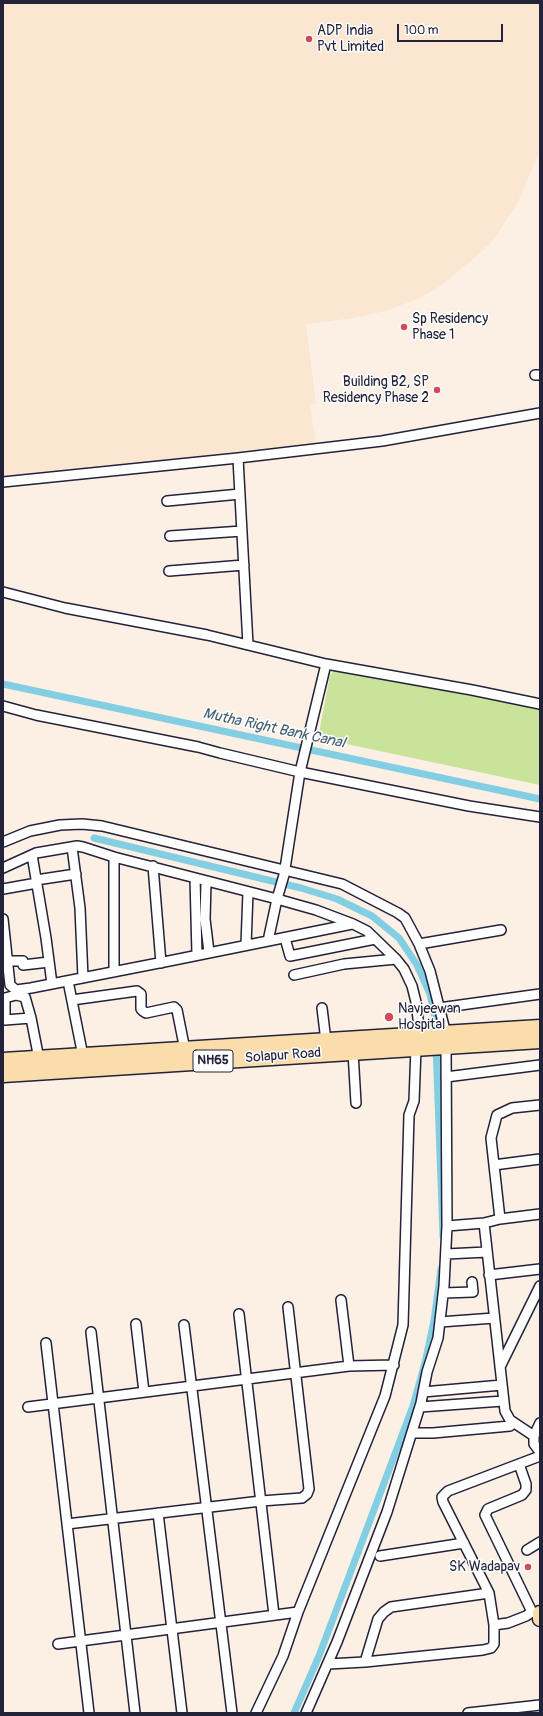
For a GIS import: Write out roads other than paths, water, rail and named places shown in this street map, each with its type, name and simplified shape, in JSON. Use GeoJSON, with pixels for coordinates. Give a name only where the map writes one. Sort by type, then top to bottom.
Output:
{"type":"FeatureCollection","features":[{"type":"Feature","properties":{"kind":"highway","name":"Solapur Road"},"geometry":{"type":"LineString","coordinates":[[3,1074],[353,1052],[420,1042],[540,1028]]}},
{"type":"Feature","properties":{"kind":"highway","name":"Solapur Road"},"geometry":{"type":"LineString","coordinates":[[445,1040],[540,1040]]}},
{"type":"Feature","properties":{"kind":"highway","name":"Solapur Road"},"geometry":{"type":"LineString","coordinates":[[3,1061],[326,1041],[420,1042]]}},
{"type":"Feature","properties":{"kind":"street"},"geometry":{"type":"LineString","coordinates":[[3,482],[382,442],[540,413]]}},
{"type":"Feature","properties":{"kind":"street"},"geometry":{"type":"LineString","coordinates":[[238,458],[248,645]]}},
{"type":"Feature","properties":{"kind":"street"},"geometry":{"type":"LineString","coordinates":[[166,501],[240,494]]}},
{"type":"Feature","properties":{"kind":"street"},"geometry":{"type":"LineString","coordinates":[[170,536],[242,531]]}},
{"type":"Feature","properties":{"kind":"street"},"geometry":{"type":"LineString","coordinates":[[169,571],[244,565]]}},
{"type":"Feature","properties":{"kind":"street"},"geometry":{"type":"LineString","coordinates":[[3,592],[65,608],[207,635],[326,664],[472,690],[540,704]]}},
{"type":"Feature","properties":{"kind":"street"},"geometry":{"type":"LineString","coordinates":[[268,941],[278,896],[285,873],[301,769],[326,664]]}},
{"type":"Feature","properties":{"kind":"street"},"geometry":{"type":"LineString","coordinates":[[3,706],[468,806],[540,817]]}},
{"type":"Feature","properties":{"kind":"street"},"geometry":{"type":"LineString","coordinates":[[3,842],[30,831],[60,825],[82,824],[102,826],[285,873],[342,884],[405,918],[420,944],[430,971],[445,1040],[446,1077],[447,1226],[443,1293],[438,1338],[427,1372],[420,1407],[387,1512],[328,1664],[306,1713]]}},
{"type":"Feature","properties":{"kind":"street"},"geometry":{"type":"LineString","coordinates":[[72,847],[80,908],[83,978]]}},
{"type":"Feature","properties":{"kind":"street"},"geometry":{"type":"LineString","coordinates":[[3,868],[32,855],[72,847],[83,847],[206,882],[248,892],[278,896],[353,924],[367,931],[396,959],[404,969],[412,986],[416,1002],[420,1042],[414,1101],[409,1115],[403,1325],[385,1396],[298,1612],[283,1656],[256,1713]]}},
{"type":"Feature","properties":{"kind":"street"},"geometry":{"type":"LineString","coordinates":[[32,855],[52,984]]}},
{"type":"Feature","properties":{"kind":"street"},"geometry":{"type":"LineString","coordinates":[[114,857],[114,972]]}},
{"type":"Feature","properties":{"kind":"street"},"geometry":{"type":"LineString","coordinates":[[153,866],[161,963]]}},
{"type":"Feature","properties":{"kind":"street"},"geometry":{"type":"LineString","coordinates":[[3,889],[76,874]]}},
{"type":"Feature","properties":{"kind":"street"},"geometry":{"type":"LineString","coordinates":[[195,878],[197,955]]}},
{"type":"Feature","properties":{"kind":"street"},"geometry":{"type":"LineString","coordinates":[[206,882],[205,919],[209,952]]}},
{"type":"Feature","properties":{"kind":"street"},"geometry":{"type":"LineString","coordinates":[[246,945],[248,892]]}},
{"type":"Feature","properties":{"kind":"street"},"geometry":{"type":"LineString","coordinates":[[3,919],[10,985],[12,988],[22,989],[161,963],[209,952],[353,924]]}},
{"type":"Feature","properties":{"kind":"street"},"geometry":{"type":"LineString","coordinates":[[420,944],[501,930]]}},
{"type":"Feature","properties":{"kind":"street"},"geometry":{"type":"LineString","coordinates":[[285,938],[290,956],[375,939]]}},
{"type":"Feature","properties":{"kind":"street"},"geometry":{"type":"LineString","coordinates":[[294,975],[344,964],[396,959]]}},
{"type":"Feature","properties":{"kind":"street"},"geometry":{"type":"LineString","coordinates":[[7,961],[23,960],[23,965],[49,962]]}},
{"type":"Feature","properties":{"kind":"street"},"geometry":{"type":"LineString","coordinates":[[68,981],[82,1056]]}},
{"type":"Feature","properties":{"kind":"street"},"geometry":{"type":"LineString","coordinates":[[72,1000],[136,991],[141,994],[141,1008],[146,1013],[174,1007],[177,1010],[185,1050]]}},
{"type":"Feature","properties":{"kind":"street"},"geometry":{"type":"LineString","coordinates":[[439,1008],[540,994]]}},
{"type":"Feature","properties":{"kind":"street"},"geometry":{"type":"LineString","coordinates":[[322,1008],[326,1041]]}},
{"type":"Feature","properties":{"kind":"street"},"geometry":{"type":"LineString","coordinates":[[31,1018],[38,1059]]}},
{"type":"Feature","properties":{"kind":"street"},"geometry":{"type":"LineString","coordinates":[[353,1052],[356,1103]]}},
{"type":"Feature","properties":{"kind":"street"},"geometry":{"type":"LineString","coordinates":[[446,1077],[540,1065]]}},
{"type":"Feature","properties":{"kind":"street"},"geometry":{"type":"LineString","coordinates":[[500,1219],[491,1138],[497,1115],[512,1108],[540,1105]]}},
{"type":"Feature","properties":{"kind":"street"},"geometry":{"type":"LineString","coordinates":[[494,1165],[540,1159]]}},
{"type":"Feature","properties":{"kind":"street"},"geometry":{"type":"LineString","coordinates":[[447,1226],[484,1223],[500,1219],[540,1214]]}},
{"type":"Feature","properties":{"kind":"street"},"geometry":{"type":"LineString","coordinates":[[484,1223],[503,1401],[507,1417],[534,1436]]}},
{"type":"Feature","properties":{"kind":"street"},"geometry":{"type":"LineString","coordinates":[[446,1254],[487,1252]]}},
{"type":"Feature","properties":{"kind":"street"},"geometry":{"type":"LineString","coordinates":[[489,1275],[540,1269]]}},
{"type":"Feature","properties":{"kind":"street"},"geometry":{"type":"LineString","coordinates":[[443,1293],[473,1292],[472,1282]]}},
{"type":"Feature","properties":{"kind":"street"},"geometry":{"type":"LineString","coordinates":[[500,1368],[540,1286]]}},
{"type":"Feature","properties":{"kind":"street"},"geometry":{"type":"LineString","coordinates":[[341,1300],[349,1366]]}},
{"type":"Feature","properties":{"kind":"street"},"geometry":{"type":"LineString","coordinates":[[67,1524],[261,1501],[302,1498],[308,1494],[309,1489],[288,1307]]}},
{"type":"Feature","properties":{"kind":"street"},"geometry":{"type":"LineString","coordinates":[[239,1314],[274,1615]]}},
{"type":"Feature","properties":{"kind":"street"},"geometry":{"type":"LineString","coordinates":[[440,1322],[494,1318]]}},
{"type":"Feature","properties":{"kind":"street"},"geometry":{"type":"LineString","coordinates":[[136,1324],[144,1392]]}},
{"type":"Feature","properties":{"kind":"street"},"geometry":{"type":"LineString","coordinates":[[184,1325],[232,1713]]}},
{"type":"Feature","properties":{"kind":"street"},"geometry":{"type":"LineString","coordinates":[[91,1332],[136,1713]]}},
{"type":"Feature","properties":{"kind":"street"},"geometry":{"type":"LineString","coordinates":[[46,1342],[89,1713]]}},
{"type":"Feature","properties":{"kind":"street"},"geometry":{"type":"LineString","coordinates":[[28,1407],[349,1366],[394,1365]]}},
{"type":"Feature","properties":{"kind":"street"},"geometry":{"type":"LineString","coordinates":[[423,1392],[502,1385]]}},
{"type":"Feature","properties":{"kind":"street"},"geometry":{"type":"LineString","coordinates":[[420,1407],[503,1401]]}},
{"type":"Feature","properties":{"kind":"street"},"geometry":{"type":"LineString","coordinates":[[540,1423],[534,1436],[534,1444],[540,1452]]}},
{"type":"Feature","properties":{"kind":"street"},"geometry":{"type":"LineString","coordinates":[[412,1434],[510,1426]]}},
{"type":"Feature","properties":{"kind":"street"},"geometry":{"type":"LineString","coordinates":[[328,1664],[365,1662],[491,1648],[494,1644],[494,1625],[489,1593],[443,1502],[444,1494],[448,1491],[540,1456]]}},
{"type":"Feature","properties":{"kind":"street"},"geometry":{"type":"LineString","coordinates":[[494,1625],[508,1623],[526,1616],[538,1614],[485,1515],[488,1509],[522,1495],[526,1490],[526,1484],[519,1464]]}},
{"type":"Feature","properties":{"kind":"street"},"geometry":{"type":"LineString","coordinates":[[158,1513],[182,1713]]}},
{"type":"Feature","properties":{"kind":"street"},"geometry":{"type":"LineString","coordinates":[[527,1550],[540,1542]]}},
{"type":"Feature","properties":{"kind":"street"},"geometry":{"type":"LineString","coordinates":[[380,1556],[464,1543]]}},
{"type":"Feature","properties":{"kind":"street"},"geometry":{"type":"LineString","coordinates":[[365,1662],[378,1619],[391,1607],[489,1593]]}},
{"type":"Feature","properties":{"kind":"street"},"geometry":{"type":"LineString","coordinates":[[58,1644],[298,1612]]}},
{"type":"Feature","properties":{"kind":"street"},"geometry":{"type":"LineString","coordinates":[[468,1713],[540,1705]]}},
{"type":"Feature","properties":{"kind":"waterway","name":"Mutha Right Bank Canal"},"geometry":{"type":"LineString","coordinates":[[3,684],[540,799]]}},
{"type":"Feature","properties":{"kind":"waterway"},"geometry":{"type":"LineString","coordinates":[[94,838],[301,888],[337,899],[372,916],[399,938],[417,965],[430,994],[435,1017],[435,1035]]}},
{"type":"Feature","properties":{"kind":"waterway"},"geometry":{"type":"LineString","coordinates":[[436,1045],[443,1236]]}},
{"type":"Feature","properties":{"kind":"waterway"},"geometry":{"type":"LineString","coordinates":[[294,1713],[319,1656],[413,1406],[425,1363],[434,1321],[441,1269]]}},
{"type":"Feature","properties":{"kind":"place","name":"ADP India Pvt Limited"},"geometry":{"type":"Point","coordinates":[309,39]}},
{"type":"Feature","properties":{"kind":"place","name":"Sp Residency Phase 1"},"geometry":{"type":"Point","coordinates":[404,327]}},
{"type":"Feature","properties":{"kind":"place","name":"Building B2, SP Residency Phase 2"},"geometry":{"type":"Point","coordinates":[437,390]}},
{"type":"Feature","properties":{"kind":"place","name":"Navjeewan Hospital"},"geometry":{"type":"Point","coordinates":[389,1017]}},
{"type":"Feature","properties":{"kind":"place","name":"SK Wadapav"},"geometry":{"type":"Point","coordinates":[528,1567]}}]}
